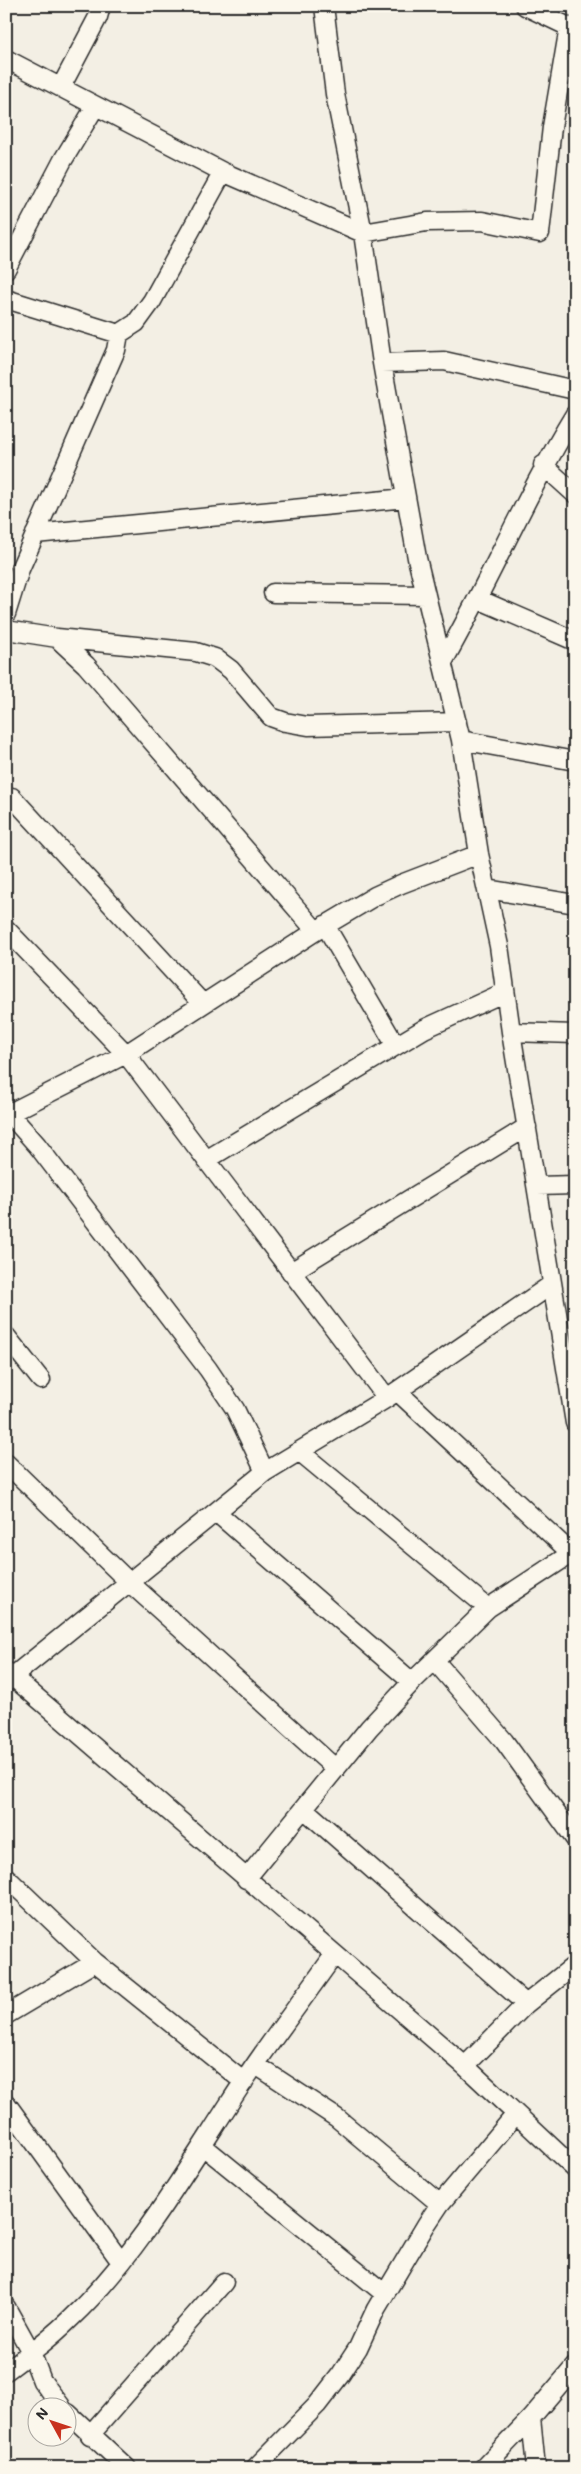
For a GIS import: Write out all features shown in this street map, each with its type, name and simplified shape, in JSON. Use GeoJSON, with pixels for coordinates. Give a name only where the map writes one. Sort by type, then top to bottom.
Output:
{"type":"FeatureCollection","features":[{"type":"Feature","properties":{"kind":"street"},"geometry":{"type":"LineString","coordinates":[[61,87],[98,18],[101,6]]}},
{"type":"Feature","properties":{"kind":"street"},"geometry":{"type":"LineString","coordinates":[[324,6],[335,94],[363,233],[382,363],[406,498],[426,595],[461,740],[479,854],[499,946],[551,1285],[567,1333],[575,1423]]}},
{"type":"Feature","properties":{"kind":"street"},"geometry":{"type":"LineString","coordinates":[[6,59],[223,172],[363,233],[427,222],[482,221],[540,233],[552,127],[572,28],[525,6]]}},
{"type":"Feature","properties":{"kind":"street"},"geometry":{"type":"LineString","coordinates":[[6,269],[63,160],[95,107]]}},
{"type":"Feature","properties":{"kind":"street"},"geometry":{"type":"LineString","coordinates":[[6,614],[20,569],[116,350],[119,334],[136,323],[152,301],[223,172]]}},
{"type":"Feature","properties":{"kind":"street"},"geometry":{"type":"LineString","coordinates":[[6,299],[119,334]]}},
{"type":"Feature","properties":{"kind":"street"},"geometry":{"type":"LineString","coordinates":[[382,363],[444,361],[575,390]]}},
{"type":"Feature","properties":{"kind":"street"},"geometry":{"type":"LineString","coordinates":[[443,662],[478,599],[544,464],[575,414]]}},
{"type":"Feature","properties":{"kind":"street"},"geometry":{"type":"LineString","coordinates":[[544,464],[575,494]]}},
{"type":"Feature","properties":{"kind":"street"},"geometry":{"type":"LineString","coordinates":[[35,534],[406,498]]}},
{"type":"Feature","properties":{"kind":"street"},"geometry":{"type":"LineString","coordinates":[[273,593],[426,595]]}},
{"type":"Feature","properties":{"kind":"street"},"geometry":{"type":"LineString","coordinates":[[478,599],[575,641]]}},
{"type":"Feature","properties":{"kind":"street"},"geometry":{"type":"LineString","coordinates":[[6,630],[56,638],[196,652],[215,658],[231,670],[266,712],[285,722],[308,726],[457,722]]}},
{"type":"Feature","properties":{"kind":"street"},"geometry":{"type":"LineString","coordinates":[[56,638],[86,665],[321,928],[396,1046]]}},
{"type":"Feature","properties":{"kind":"street"},"geometry":{"type":"LineString","coordinates":[[461,740],[575,761]]}},
{"type":"Feature","properties":{"kind":"street"},"geometry":{"type":"LineString","coordinates":[[12,797],[204,1004]]}},
{"type":"Feature","properties":{"kind":"street"},"geometry":{"type":"LineString","coordinates":[[265,1472],[235,1409],[208,1369],[37,1146],[7,1113],[126,1054],[321,928],[401,884],[479,854]]}},
{"type":"Feature","properties":{"kind":"street"},"geometry":{"type":"LineString","coordinates":[[487,889],[575,904]]}},
{"type":"Feature","properties":{"kind":"street"},"geometry":{"type":"LineString","coordinates":[[6,929],[126,1054],[291,1272],[392,1394],[573,1552],[488,1608],[412,1682],[336,1769],[246,1879]]}},
{"type":"Feature","properties":{"kind":"street"},"geometry":{"type":"LineString","coordinates":[[206,1160],[396,1046],[469,1007],[505,992]]}},
{"type":"Feature","properties":{"kind":"street"},"geometry":{"type":"LineString","coordinates":[[511,1032],[575,1034]]}},
{"type":"Feature","properties":{"kind":"street"},"geometry":{"type":"LineString","coordinates":[[291,1272],[527,1127]]}},
{"type":"Feature","properties":{"kind":"street"},"geometry":{"type":"LineString","coordinates":[[537,1186],[575,1185]]}},
{"type":"Feature","properties":{"kind":"street"},"geometry":{"type":"LineString","coordinates":[[551,1285],[392,1394],[265,1472],[129,1582],[8,1676],[464,2066],[575,2169]]}},
{"type":"Feature","properties":{"kind":"street"},"geometry":{"type":"LineString","coordinates":[[6,1336],[41,1380]]}},
{"type":"Feature","properties":{"kind":"street"},"geometry":{"type":"LineString","coordinates":[[299,1451],[488,1608]]}},
{"type":"Feature","properties":{"kind":"street"},"geometry":{"type":"LineString","coordinates":[[10,1473],[336,1769]]}},
{"type":"Feature","properties":{"kind":"street"},"geometry":{"type":"LineString","coordinates":[[216,1512],[412,1682]]}},
{"type":"Feature","properties":{"kind":"street"},"geometry":{"type":"LineString","coordinates":[[435,1660],[504,1741],[575,1839]]}},
{"type":"Feature","properties":{"kind":"street"},"geometry":{"type":"LineString","coordinates":[[304,1808],[526,2004]]}},
{"type":"Feature","properties":{"kind":"street"},"geometry":{"type":"LineString","coordinates":[[6,1877],[95,1962],[244,2082]]}},
{"type":"Feature","properties":{"kind":"street"},"geometry":{"type":"LineString","coordinates":[[6,2370],[73,2317],[121,2262],[203,2146],[244,2082],[334,1955]]}},
{"type":"Feature","properties":{"kind":"street"},"geometry":{"type":"LineString","coordinates":[[6,2015],[95,1962]]}},
{"type":"Feature","properties":{"kind":"street"},"geometry":{"type":"LineString","coordinates":[[464,2066],[526,2004],[575,1965]]}},
{"type":"Feature","properties":{"kind":"street"},"geometry":{"type":"LineString","coordinates":[[256,2065],[348,2126],[440,2204]]}},
{"type":"Feature","properties":{"kind":"street"},"geometry":{"type":"LineString","coordinates":[[6,2103],[121,2262]]}},
{"type":"Feature","properties":{"kind":"street"},"geometry":{"type":"LineString","coordinates":[[255,2468],[317,2405],[341,2374],[385,2294],[440,2204],[516,2114]]}},
{"type":"Feature","properties":{"kind":"street"},"geometry":{"type":"LineString","coordinates":[[203,2146],[385,2294]]}},
{"type":"Feature","properties":{"kind":"street"},"geometry":{"type":"LineString","coordinates":[[90,2435],[224,2282]]}},
{"type":"Feature","properties":{"kind":"street"},"geometry":{"type":"LineString","coordinates":[[6,2307],[31,2352],[42,2381],[53,2396]]}},
{"type":"Feature","properties":{"kind":"street"},"geometry":{"type":"LineString","coordinates":[[483,2468],[532,2418],[575,2366]]}},
{"type":"Feature","properties":{"kind":"street"},"geometry":{"type":"LineString","coordinates":[[532,2418],[536,2468]]}},
{"type":"Feature","properties":{"kind":"street"},"geometry":{"type":"LineString","coordinates":[[78,2423],[127,2468]]}}]}
